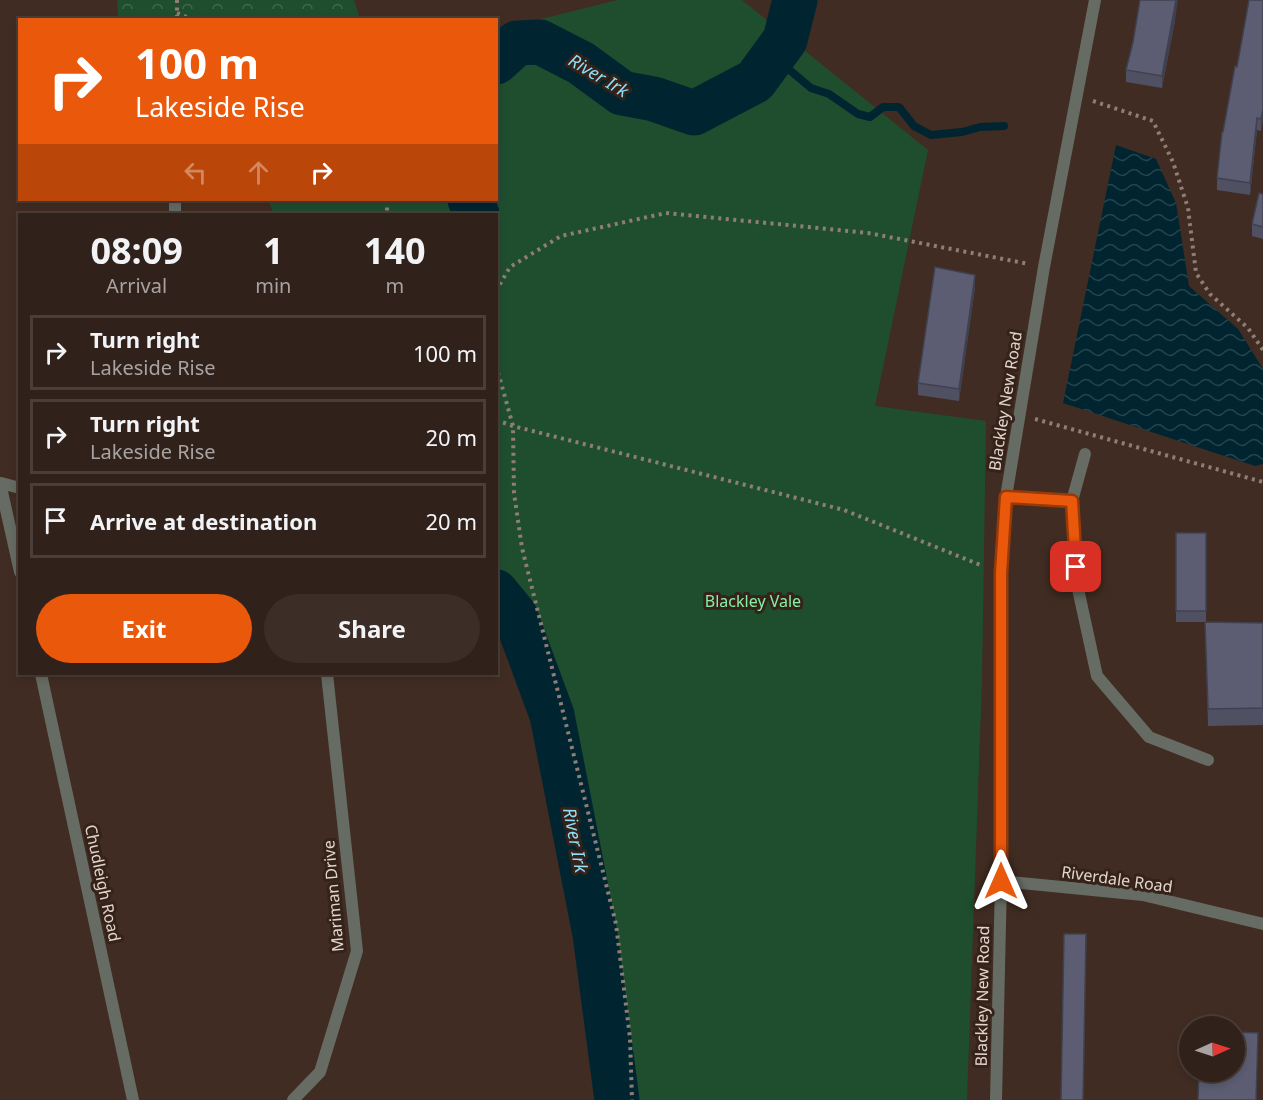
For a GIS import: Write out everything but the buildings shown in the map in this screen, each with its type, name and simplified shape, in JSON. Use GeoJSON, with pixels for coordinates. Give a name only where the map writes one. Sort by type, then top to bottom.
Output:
{"type":"FeatureCollection","features":[{"type":"Feature","properties":{"kind":"street","name":"Blackley New Road"},"geometry":{"type":"LineString","coordinates":[[996,1100],[1001,881],[1001,573],[1006,497],[1044,267],[1095,0]]}},
{"type":"Feature","properties":{"kind":"street"},"geometry":{"type":"LineString","coordinates":[[1085,454],[1072,501],[1078,589],[1097,676],[1149,737],[1208,760]]}},
{"type":"Feature","properties":{"kind":"street"},"geometry":{"type":"LineString","coordinates":[[18,488],[0,483],[18,563]]}},
{"type":"Feature","properties":{"kind":"street"},"geometry":{"type":"LineString","coordinates":[[1006,497],[1072,501]]}},
{"type":"Feature","properties":{"kind":"street","name":"Chudleigh Road"},"geometry":{"type":"LineString","coordinates":[[41,675],[133,1100]]}},
{"type":"Feature","properties":{"kind":"street","name":"Mariman Drive"},"geometry":{"type":"LineString","coordinates":[[293,1100],[320,1072],[357,951],[327,675]]}},
{"type":"Feature","properties":{"kind":"street","name":"Riverdale Road"},"geometry":{"type":"LineString","coordinates":[[1001,881],[1143,896],[1263,924]]}},
{"type":"Feature","properties":{"kind":"path"},"geometry":{"type":"LineString","coordinates":[[177,0],[177,18]]}},
{"type":"Feature","properties":{"kind":"path"},"geometry":{"type":"LineString","coordinates":[[177,13],[189,18]]}},
{"type":"Feature","properties":{"kind":"path"},"geometry":{"type":"LineString","coordinates":[[1077,96],[1153,121],[1173,162],[1188,208],[1196,273],[1210,294],[1248,328],[1263,350]]}},
{"type":"Feature","properties":{"kind":"path"},"geometry":{"type":"LineString","coordinates":[[498,288],[510,267],[561,236],[666,213],[868,233],[1044,267]]}},
{"type":"Feature","properties":{"kind":"path"},"geometry":{"type":"LineString","coordinates":[[498,372],[513,426],[514,493],[522,548],[616,924],[630,1038],[632,1100]]}},
{"type":"Feature","properties":{"kind":"path"},"geometry":{"type":"LineString","coordinates":[[1019,414],[1263,482]]}},
{"type":"Feature","properties":{"kind":"path"},"geometry":{"type":"LineString","coordinates":[[498,421],[844,510],[1001,573]]}},
{"type":"Feature","properties":{"kind":"green space"},"geometry":{"type":"Polygon","coordinates":[[[117,0],[354,0],[360,18],[118,18],[117,0]]]}},
{"type":"Feature","properties":{"kind":"green space","name":"Blackley Vale"},"geometry":{"type":"Polygon","coordinates":[[[618,0],[742,0],[928,150],[875,406],[986,421],[982,681],[967,1100],[623,1100],[590,893],[517,606],[498,589],[498,213],[274,213],[268,201],[498,201],[498,30],[618,0]]]}},
{"type":"Feature","properties":{"kind":"water"},"geometry":{"type":"Polygon","coordinates":[[[1116,145],[1156,159],[1176,203],[1189,286],[1238,329],[1263,369],[1263,464],[1255,466],[1063,403],[1116,145]]]}},
{"type":"Feature","properties":{"kind":"waterway","name":"River Irk"},"geometry":{"type":"LineString","coordinates":[[498,60],[517,43],[540,42],[581,63],[622,93],[654,99],[694,113],[755,81],[785,40],[795,0]]}},
{"type":"Feature","properties":{"kind":"waterway"},"geometry":{"type":"LineString","coordinates":[[773,56],[811,88],[829,94],[858,114],[870,117],[883,107],[899,107],[914,126],[931,135],[962,132],[980,127],[1004,126]]}},
{"type":"Feature","properties":{"kind":"waterway","name":"River Irk"},"geometry":{"type":"LineString","coordinates":[[470,201],[476,213]]}},
{"type":"Feature","properties":{"kind":"waterway","name":"River Irk"},"geometry":{"type":"LineString","coordinates":[[498,594],[515,615],[552,715],[595,934],[617,1100]]}},
{"type":"Feature","properties":{"kind":"route"},"geometry":{"type":"LineString","coordinates":[[1001,881],[1001,573],[1006,497],[1072,501],[1076,567]]}}]}
